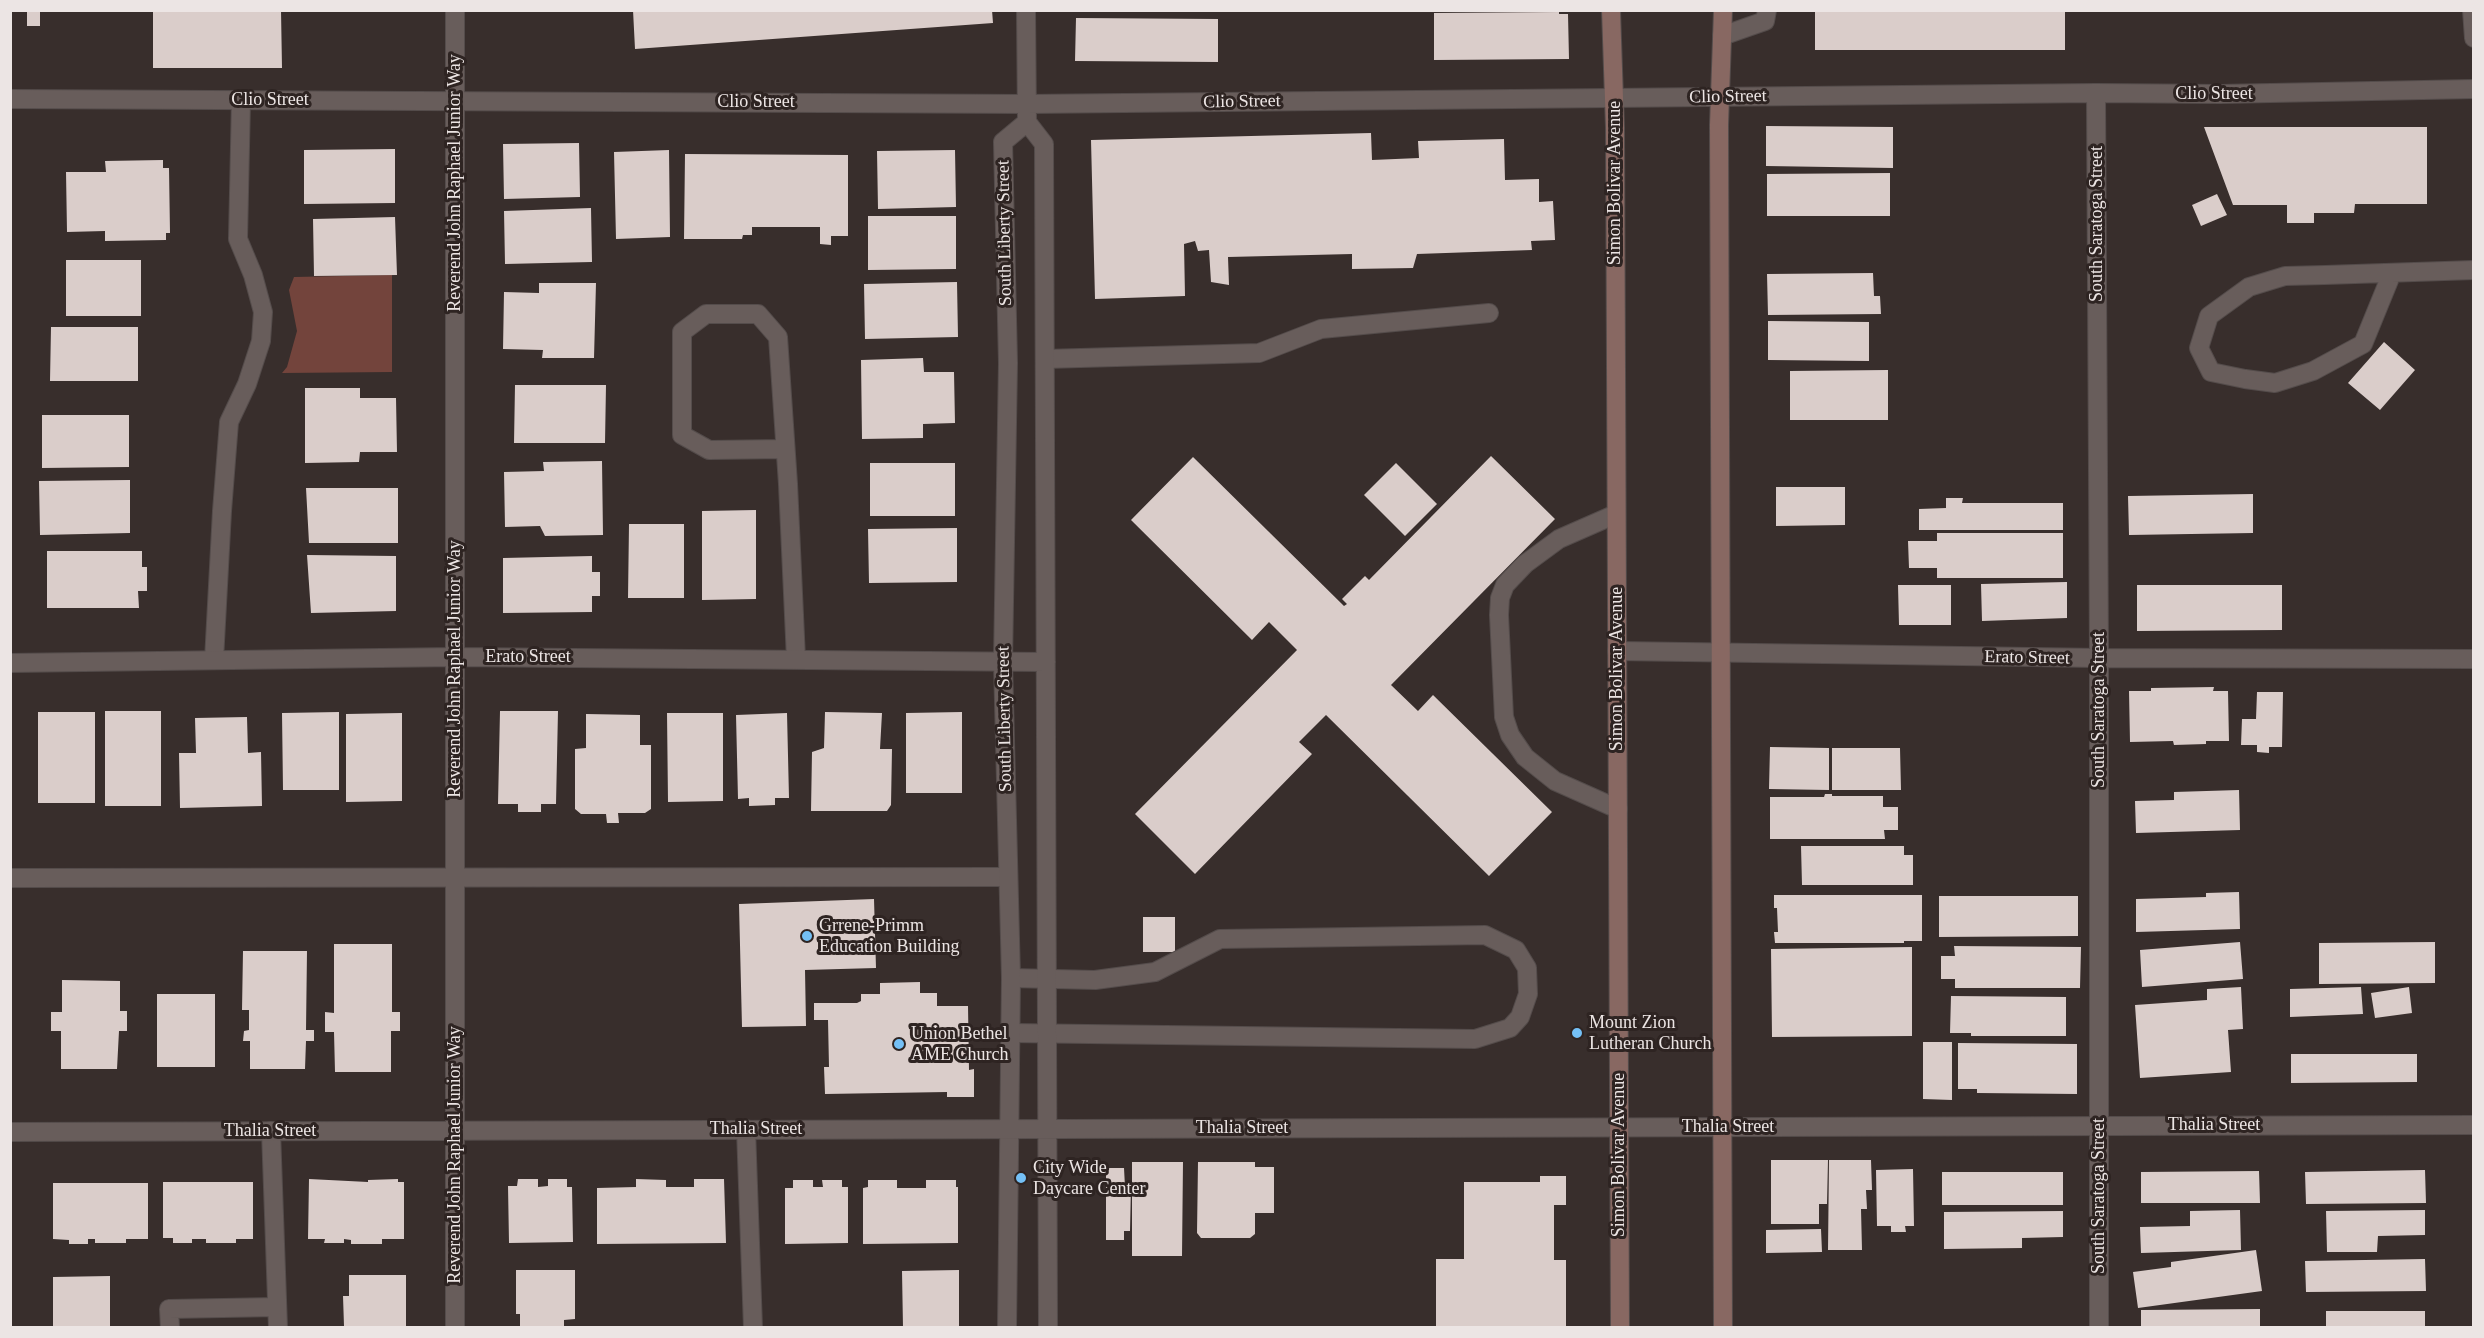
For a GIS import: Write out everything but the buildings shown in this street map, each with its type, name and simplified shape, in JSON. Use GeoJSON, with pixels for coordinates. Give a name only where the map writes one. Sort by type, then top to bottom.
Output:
{"type":"FeatureCollection","features":[{"type":"Feature","properties":{"kind":"street","name":"Reverend John Raphael Junior Way"},"geometry":{"type":"LineString","coordinates":[[454,10],[455,1328]]}},
{"type":"Feature","properties":{"kind":"street"},"geometry":{"type":"LineString","coordinates":[[1026,10],[1027,113],[1044,144],[1048,1328]]}},
{"type":"Feature","properties":{"kind":"street","name":"Simon Bolivar Avenue"},"geometry":{"type":"LineString","coordinates":[[1611,10],[1615,98],[1620,1328]]}},
{"type":"Feature","properties":{"kind":"street"},"geometry":{"type":"LineString","coordinates":[[1723,10],[1719,97],[1723,1328]]}},
{"type":"Feature","properties":{"kind":"street"},"geometry":{"type":"LineString","coordinates":[[1722,36],[1765,21],[1767,10]]}},
{"type":"Feature","properties":{"kind":"street"},"geometry":{"type":"LineString","coordinates":[[2472,10],[2474,38]]}},
{"type":"Feature","properties":{"kind":"street","name":"Clio Street"},"geometry":{"type":"LineString","coordinates":[[10,99],[455,100],[1027,113],[1615,98],[2096,93],[2220,94],[2474,89]]}},
{"type":"Feature","properties":{"kind":"street","name":"South Saratoga Street"},"geometry":{"type":"LineString","coordinates":[[2096,93],[2099,1328]]}},
{"type":"Feature","properties":{"kind":"street"},"geometry":{"type":"LineString","coordinates":[[214,660],[229,422],[247,384],[261,341],[263,312],[253,275],[238,239],[241,100]]}},
{"type":"Feature","properties":{"kind":"street","name":"South Liberty Street"},"geometry":{"type":"LineString","coordinates":[[1007,1328],[1011,978],[1003,662],[1008,363],[1003,142],[1027,113]]}},
{"type":"Feature","properties":{"kind":"street"},"geometry":{"type":"LineString","coordinates":[[2392,273],[2363,345],[2313,371],[2275,383],[2245,379],[2211,372],[2199,348],[2209,316],[2250,287],[2285,276],[2474,270]]}},
{"type":"Feature","properties":{"kind":"street"},"geometry":{"type":"LineString","coordinates":[[1045,359],[1259,352],[1321,329],[1489,313]]}},
{"type":"Feature","properties":{"kind":"street"},"geometry":{"type":"LineString","coordinates":[[785,449],[709,450],[682,435],[682,332],[706,315],[758,314],[778,337],[785,449],[796,659]]}},
{"type":"Feature","properties":{"kind":"street"},"geometry":{"type":"LineString","coordinates":[[1616,514],[1559,539],[1525,564],[1505,585],[1500,598],[1499,615],[1504,717],[1510,735],[1525,757],[1555,781],[1618,809]]}},
{"type":"Feature","properties":{"kind":"street","name":"Erato Street"},"geometry":{"type":"LineString","coordinates":[[1617,651],[2099,658],[2474,659]]}},
{"type":"Feature","properties":{"kind":"street","name":"Erato Street"},"geometry":{"type":"LineString","coordinates":[[10,663],[455,657],[1046,662]]}},
{"type":"Feature","properties":{"kind":"street"},"geometry":{"type":"LineString","coordinates":[[10,878],[1007,877]]}},
{"type":"Feature","properties":{"kind":"street"},"geometry":{"type":"LineString","coordinates":[[1011,978],[1095,981],[1155,972],[1220,939],[1485,934],[1516,950],[1527,968],[1528,994],[1520,1017],[1510,1028],[1475,1039],[1011,1034]]}},
{"type":"Feature","properties":{"kind":"street","name":"Thalia Street"},"geometry":{"type":"LineString","coordinates":[[10,1132],[2474,1125]]}},
{"type":"Feature","properties":{"kind":"street"},"geometry":{"type":"LineString","coordinates":[[746,1129],[753,1328]]}},
{"type":"Feature","properties":{"kind":"street"},"geometry":{"type":"LineString","coordinates":[[271,1131],[278,1328]]}},
{"type":"Feature","properties":{"kind":"street"},"geometry":{"type":"LineString","coordinates":[[170,1328],[169,1309],[277,1307]]}},
{"type":"Feature","properties":{"kind":"shaded area"},"geometry":{"type":"Polygon","coordinates":[[[392,275],[392,372],[282,373],[287,367],[297,331],[289,290],[294,277],[392,275]]]}},
{"type":"Feature","properties":{"kind":"place","name":"Grrene-Primm Education Building"},"geometry":{"type":"Point","coordinates":[807,936]}},
{"type":"Feature","properties":{"kind":"place","name":"Mount Zion Lutheran Church"},"geometry":{"type":"Point","coordinates":[1577,1033]}},
{"type":"Feature","properties":{"kind":"place","name":"Union Bethel AME Church"},"geometry":{"type":"Point","coordinates":[899,1044]}},
{"type":"Feature","properties":{"kind":"place","name":"City Wide Daycare Center"},"geometry":{"type":"Point","coordinates":[1021,1178]}}]}
